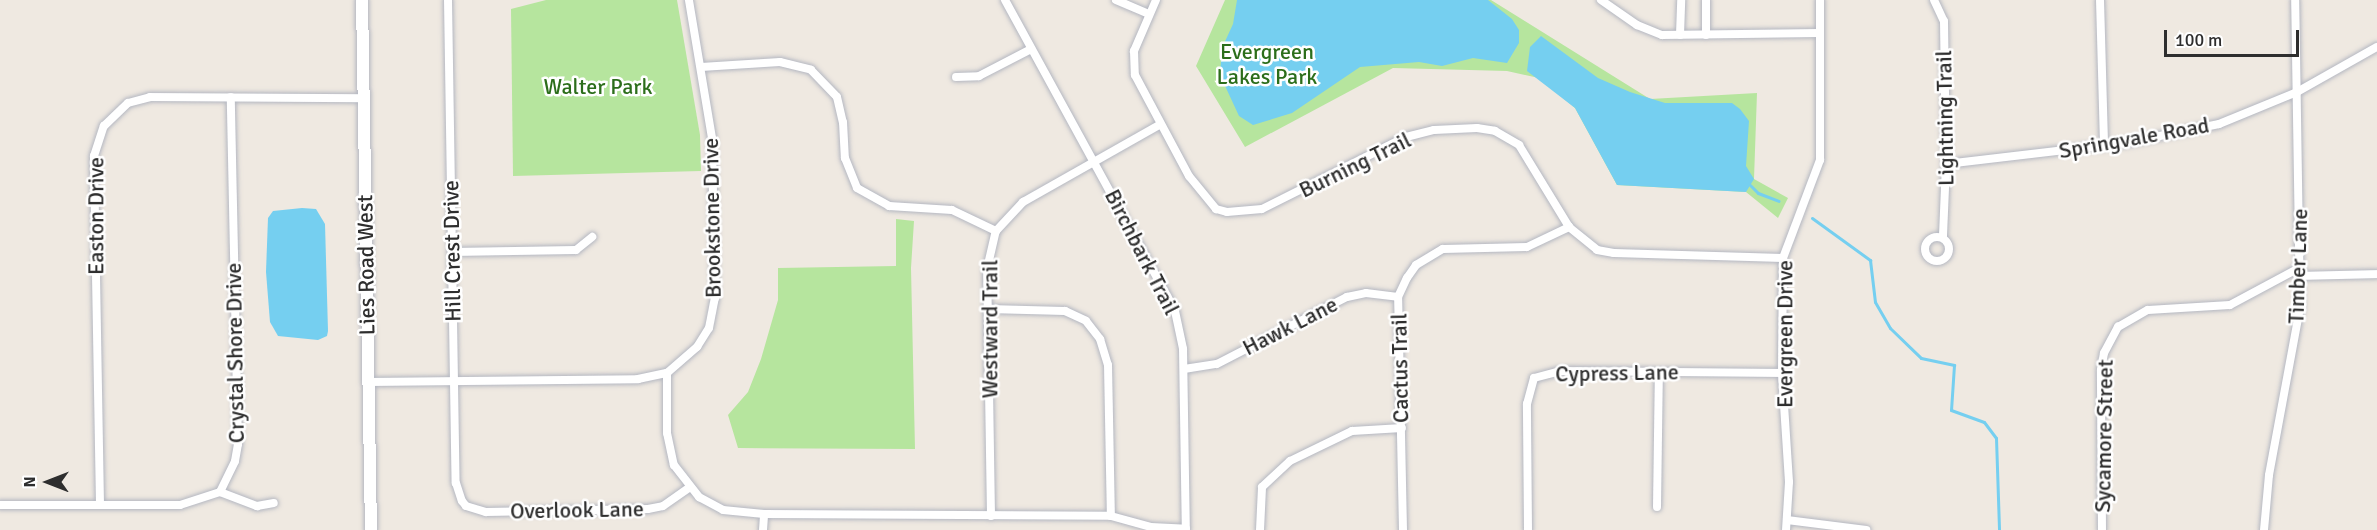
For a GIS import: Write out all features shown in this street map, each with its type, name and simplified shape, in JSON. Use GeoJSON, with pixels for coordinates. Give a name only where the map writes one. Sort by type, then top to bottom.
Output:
{"type":"FeatureCollection","features":[{"type":"Feature","properties":{"kind":"street","name":"Lies Road West"},"geometry":{"type":"LineString","coordinates":[[362,0],[371,530]]}},
{"type":"Feature","properties":{"kind":"street","name":"Hill Crest Drive"},"geometry":{"type":"LineString","coordinates":[[448,0],[456,483],[462,501]]}},
{"type":"Feature","properties":{"kind":"street","name":"Brookstone Drive"},"geometry":{"type":"LineString","coordinates":[[368,381],[638,379],[667,373],[697,347],[713,312],[712,138],[689,0]]}},
{"type":"Feature","properties":{"kind":"street","name":"Birchbark Trail"},"geometry":{"type":"LineString","coordinates":[[1005,0],[1171,300],[1182,340],[1184,369],[1186,530]]}},
{"type":"Feature","properties":{"kind":"street"},"geometry":{"type":"LineString","coordinates":[[1116,0],[1149,14]]}},
{"type":"Feature","properties":{"kind":"street","name":"Burning Trail"},"geometry":{"type":"LineString","coordinates":[[1155,0],[1133,63],[1139,87],[1208,203],[1227,212],[1268,207],[1406,137],[1452,128],[1487,129],[1519,145],[1569,227],[1588,245],[1614,253],[1783,258]]}},
{"type":"Feature","properties":{"kind":"street"},"geometry":{"type":"LineString","coordinates":[[1601,0],[1646,30],[1680,35],[1820,33]]}},
{"type":"Feature","properties":{"kind":"street"},"geometry":{"type":"LineString","coordinates":[[1680,35],[1681,0]]}},
{"type":"Feature","properties":{"kind":"street"},"geometry":{"type":"LineString","coordinates":[[1706,0],[1706,35]]}},
{"type":"Feature","properties":{"kind":"street","name":"Evergreen Drive"},"geometry":{"type":"LineString","coordinates":[[1786,525],[1789,482],[1782,373],[1783,258],[1820,160],[1820,0]]}},
{"type":"Feature","properties":{"kind":"street","name":"Lightning Trail"},"geometry":{"type":"LineString","coordinates":[[1934,0],[1944,21],[1946,164],[1942,237]]}},
{"type":"Feature","properties":{"kind":"street"},"geometry":{"type":"LineString","coordinates":[[2100,0],[2104,146]]}},
{"type":"Feature","properties":{"kind":"street","name":"Timber Lane"},"geometry":{"type":"LineString","coordinates":[[2264,530],[2272,456],[2298,324],[2301,272],[2295,0]]}},
{"type":"Feature","properties":{"kind":"street","name":"Springvale Road"},"geometry":{"type":"LineString","coordinates":[[1946,164],[2104,146],[2219,124],[2297,92],[2377,47]]}},
{"type":"Feature","properties":{"kind":"street"},"geometry":{"type":"LineString","coordinates":[[956,77],[979,76],[1031,49]]}},
{"type":"Feature","properties":{"kind":"street"},"geometry":{"type":"LineString","coordinates":[[701,67],[780,62],[811,70],[837,97],[843,122],[845,158],[857,188],[889,206],[952,210],[996,231]]}},
{"type":"Feature","properties":{"kind":"street","name":"Crystal Shore Drive"},"geometry":{"type":"LineString","coordinates":[[220,492],[234,461],[237,444],[231,97]]}},
{"type":"Feature","properties":{"kind":"street","name":"Easton Drive"},"geometry":{"type":"LineString","coordinates":[[100,504],[97,141],[104,126],[123,107],[142,98],[363,98]]}},
{"type":"Feature","properties":{"kind":"street","name":"Westward Trail"},"geometry":{"type":"LineString","coordinates":[[991,516],[987,260],[996,231],[1023,202],[1160,125]]}},
{"type":"Feature","properties":{"kind":"street","name":"Cactus Trail"},"geometry":{"type":"LineString","coordinates":[[1403,530],[1398,297],[1416,265],[1436,251],[1457,246],[1527,247],[1569,227]]}},
{"type":"Feature","properties":{"kind":"street"},"geometry":{"type":"LineString","coordinates":[[452,252],[576,250],[592,237]]}},
{"type":"Feature","properties":{"kind":"street","name":"Sycamore Street"},"geometry":{"type":"LineString","coordinates":[[2103,530],[2101,370],[2104,353],[2118,327],[2148,310],[2230,305],[2301,272],[2377,274]]}},
{"type":"Feature","properties":{"kind":"street","name":"Hawk Lane"},"geometry":{"type":"LineString","coordinates":[[1184,369],[1217,364],[1347,297],[1366,293],[1398,297]]}},
{"type":"Feature","properties":{"kind":"street"},"geometry":{"type":"LineString","coordinates":[[988,309],[1065,310],[1086,321],[1100,339],[1108,365],[1111,516]]}},
{"type":"Feature","properties":{"kind":"street","name":"Cypress Lane"},"geometry":{"type":"LineString","coordinates":[[1528,530],[1527,404],[1534,378],[1560,371],[1782,373]]}},
{"type":"Feature","properties":{"kind":"street"},"geometry":{"type":"LineString","coordinates":[[1657,507],[1659,372]]}},
{"type":"Feature","properties":{"kind":"street"},"geometry":{"type":"LineString","coordinates":[[667,373],[669,446],[674,465],[689,489],[723,510],[764,514],[1111,516],[1151,527],[1186,530]]}},
{"type":"Feature","properties":{"kind":"street"},"geometry":{"type":"LineString","coordinates":[[1260,530],[1262,487],[1290,461],[1343,434],[1402,428]]}},
{"type":"Feature","properties":{"kind":"street","name":"Overlook Lane"},"geometry":{"type":"LineString","coordinates":[[462,501],[466,506],[486,512],[648,509],[663,506],[689,489]]}},
{"type":"Feature","properties":{"kind":"street"},"geometry":{"type":"LineString","coordinates":[[0,505],[180,505],[220,492],[256,506],[274,503]]}},
{"type":"Feature","properties":{"kind":"street"},"geometry":{"type":"LineString","coordinates":[[763,530],[764,514]]}},
{"type":"Feature","properties":{"kind":"street"},"geometry":{"type":"LineString","coordinates":[[1786,525],[1866,530]]}},
{"type":"Feature","properties":{"kind":"green space","name":"Walter Park"},"geometry":{"type":"Polygon","coordinates":[[[546,0],[677,0],[700,135],[701,171],[513,176],[511,9],[546,0]]]}},
{"type":"Feature","properties":{"kind":"green space","name":"Evergreen Lakes Park"},"geometry":{"type":"Polygon","coordinates":[[[1225,0],[1491,0],[1650,99],[1757,93],[1754,179],[1788,198],[1778,218],[1746,192],[1617,185],[1575,108],[1539,78],[1507,71],[1393,68],[1245,147],[1196,66],[1225,0]]]}},
{"type":"Feature","properties":{"kind":"green space"},"geometry":{"type":"Polygon","coordinates":[[[896,219],[914,221],[911,268],[915,449],[738,448],[728,415],[748,392],[761,359],[778,300],[778,268],[896,266],[896,219]]]}},
{"type":"Feature","properties":{"kind":"water"},"geometry":{"type":"Polygon","coordinates":[[[1237,0],[1488,0],[1512,19],[1519,30],[1519,43],[1507,63],[1473,58],[1442,66],[1419,62],[1360,67],[1292,113],[1253,125],[1239,116],[1220,75],[1222,48],[1233,24],[1237,0]]]}},
{"type":"Feature","properties":{"kind":"water"},"geometry":{"type":"Polygon","coordinates":[[[1541,36],[1598,78],[1630,92],[1665,103],[1732,103],[1740,109],[1749,121],[1746,166],[1754,179],[1746,192],[1617,185],[1575,108],[1527,71],[1530,47],[1541,36]]]}},
{"type":"Feature","properties":{"kind":"water"},"geometry":{"type":"Polygon","coordinates":[[[316,209],[325,224],[328,331],[327,336],[318,340],[278,336],[270,322],[266,272],[268,218],[273,211],[316,209]]]}},
{"type":"Feature","properties":{"kind":"waterway"},"geometry":{"type":"LineString","coordinates":[[1750,185],[1758,193],[1779,201]]}},
{"type":"Feature","properties":{"kind":"waterway"},"geometry":{"type":"LineString","coordinates":[[1812,218],[1870,260],[1875,302],[1890,328],[1921,358],[1954,365],[1951,410],[1984,422],[1996,438],[1999,530]]}}]}
